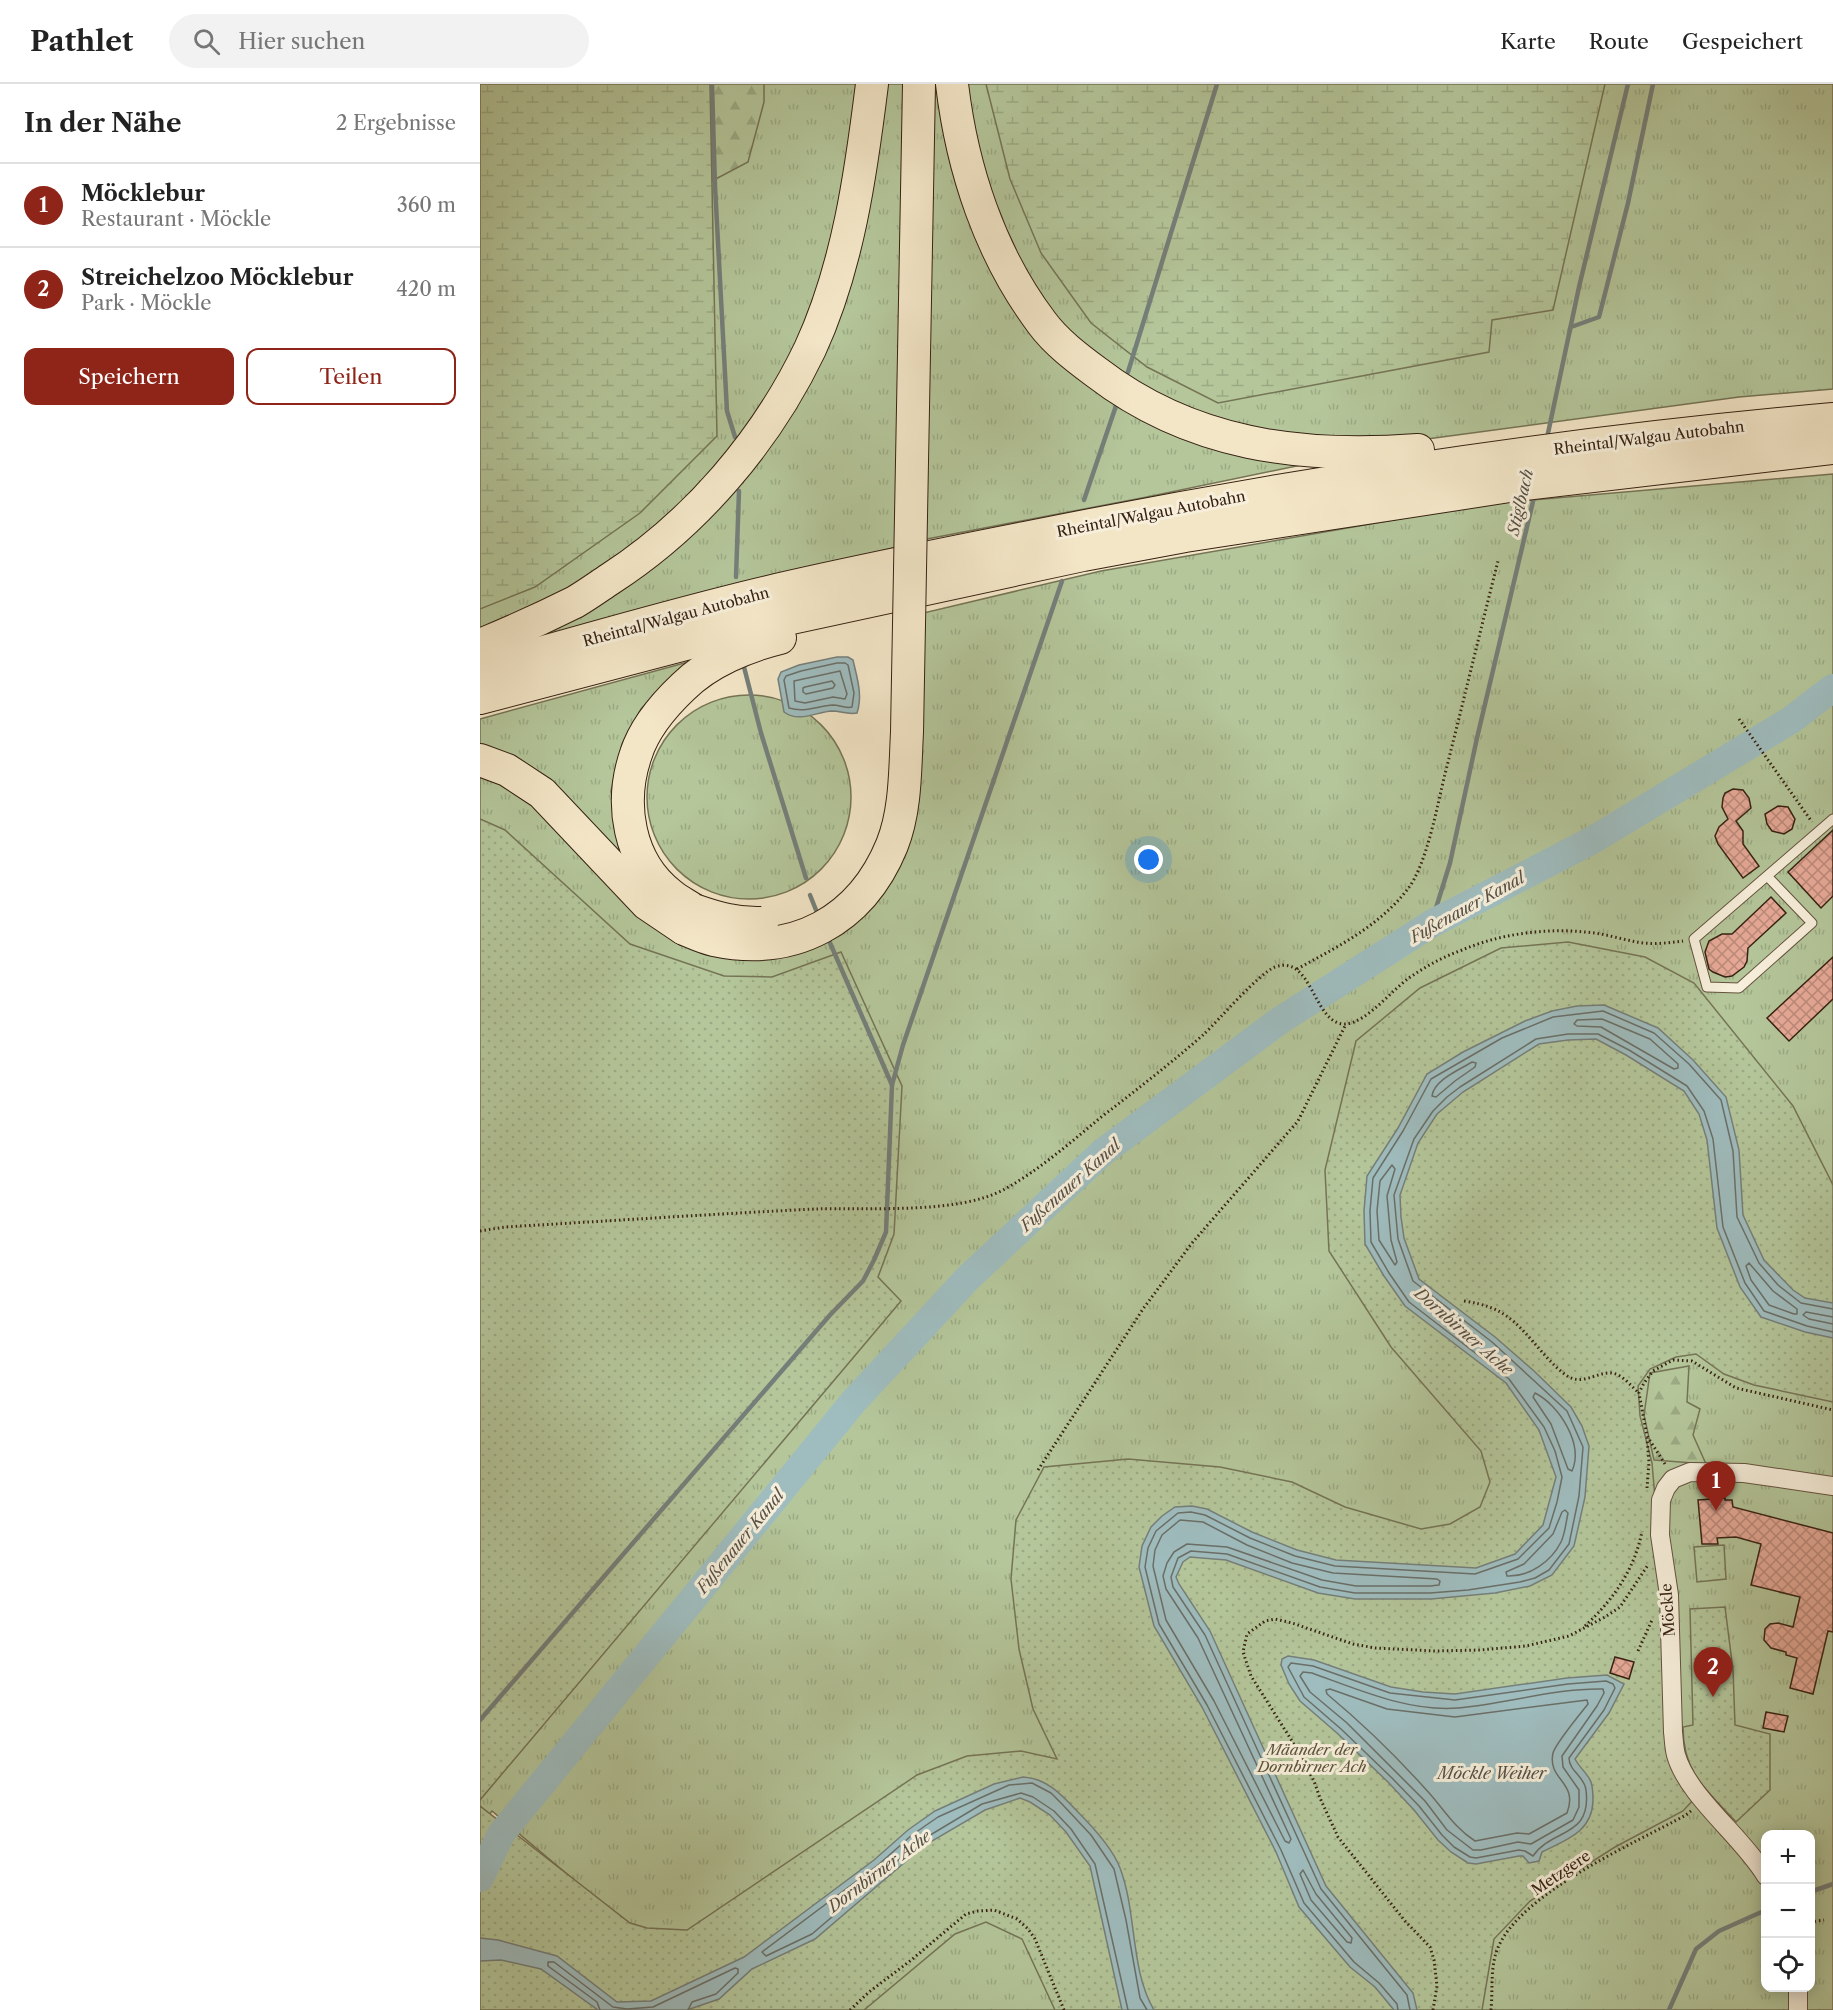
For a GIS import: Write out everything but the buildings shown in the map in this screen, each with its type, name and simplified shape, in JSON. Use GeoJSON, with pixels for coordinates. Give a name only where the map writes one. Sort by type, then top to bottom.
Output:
{"type":"FeatureCollection","features":[{"type":"Feature","properties":{"kind":"highway"},"geometry":{"type":"LineString","coordinates":[[480,645],[577,601],[629,567],[680,526],[716,489],[782,401],[810,347],[832,288],[860,170],[872,84]]}},
{"type":"Feature","properties":{"kind":"highway"},"geometry":{"type":"LineString","coordinates":[[480,760],[507,770],[542,793],[647,904],[689,920],[778,922],[812,910],[836,893],[860,865],[875,833],[885,791],[889,737],[897,84]]}},
{"type":"Feature","properties":{"kind":"highway"},"geometry":{"type":"LineString","coordinates":[[919,84],[907,732],[903,797],[892,844],[871,886],[840,917],[808,934],[781,942],[746,944],[712,940],[689,920],[651,874],[637,852],[628,820],[629,786],[636,753],[651,724],[684,685],[705,670],[756,644],[873,613],[956,583]]}},
{"type":"Feature","properties":{"kind":"highway"},"geometry":{"type":"LineString","coordinates":[[951,84],[955,111],[987,228],[1013,280],[1044,325],[1078,358],[1114,386],[1199,430],[1249,443],[1297,450],[1342,453],[1403,452],[1474,446],[1515,470]]}},
{"type":"Feature","properties":{"kind":"highway","name":"Rheintal/Walgau Autobahn"},"geometry":{"type":"LineString","coordinates":[[480,670],[767,592],[1166,510],[1385,473],[1515,470],[1564,479],[1741,443],[1833,419]]}},
{"type":"Feature","properties":{"kind":"highway","name":"Rheintal/Walgau Autobahn"},"geometry":{"type":"LineString","coordinates":[[480,699],[754,626],[1515,470],[1565,447],[1741,443],[1833,448]]}},
{"type":"Feature","properties":{"kind":"street"},"geometry":{"type":"LineString","coordinates":[[1673,1479],[1690,1472],[1715,1471],[1833,1486]]}},
{"type":"Feature","properties":{"kind":"street","name":"Möckle"},"geometry":{"type":"LineString","coordinates":[[1673,1479],[1661,1500],[1660,1535],[1669,1595],[1673,1732],[1676,1755],[1682,1771],[1702,1799],[1744,1844],[1761,1869]]}},
{"type":"Feature","properties":{"kind":"street"},"geometry":{"type":"LineString","coordinates":[[1798,1992],[1798,2010]]}},
{"type":"Feature","properties":{"kind":"lane"},"geometry":{"type":"LineString","coordinates":[[1767,876],[1812,923],[1739,988],[1707,987],[1694,939],[1833,819]]}},
{"type":"Feature","properties":{"kind":"path"},"geometry":{"type":"LineString","coordinates":[[1297,969],[1344,943],[1385,915],[1409,888],[1421,864],[1436,813],[1498,561]]}},
{"type":"Feature","properties":{"kind":"path"},"geometry":{"type":"LineString","coordinates":[[1739,719],[1819,831]]}},
{"type":"Feature","properties":{"kind":"path"},"geometry":{"type":"LineString","coordinates":[[480,1231],[517,1226],[874,1207],[902,1208],[952,1204],[981,1198],[1004,1190],[1047,1161],[1196,1041],[1260,977],[1275,967],[1287,966],[1297,969],[1328,1017],[1337,1023],[1346,1024],[1362,1018],[1406,980],[1423,969],[1465,948],[1491,940],[1545,931],[1587,932],[1640,943],[1665,944],[1694,939]]}},
{"type":"Feature","properties":{"kind":"path"},"geometry":{"type":"LineString","coordinates":[[1038,1470],[1143,1309],[1192,1243],[1298,1121],[1346,1024]]}},
{"type":"Feature","properties":{"kind":"path"},"geometry":{"type":"LineString","coordinates":[[1464,1301],[1483,1304],[1507,1315],[1550,1361],[1571,1378],[1581,1380],[1607,1374],[1618,1375],[1639,1393]]}},
{"type":"Feature","properties":{"kind":"path"},"geometry":{"type":"LineString","coordinates":[[1646,1491],[1649,1462],[1639,1393],[1653,1371],[1673,1360],[1692,1361],[1736,1388],[1833,1410]]}},
{"type":"Feature","properties":{"kind":"path"},"geometry":{"type":"LineString","coordinates":[[1647,1436],[1673,1479]]}},
{"type":"Feature","properties":{"kind":"path"},"geometry":{"type":"LineString","coordinates":[[1581,1629],[1621,1585],[1633,1560],[1642,1530]]}},
{"type":"Feature","properties":{"kind":"path"},"geometry":{"type":"LineString","coordinates":[[1433,2010],[1437,1986],[1430,1947],[1405,1922],[1338,1837],[1314,1781],[1251,1676],[1243,1652],[1247,1634],[1265,1621],[1275,1619],[1376,1648],[1435,1651],[1526,1646],[1569,1636],[1620,1607],[1645,1571],[1660,1535]]}},
{"type":"Feature","properties":{"kind":"path"},"geometry":{"type":"LineString","coordinates":[[1638,1651],[1654,1614]]}},
{"type":"Feature","properties":{"kind":"path","name":"Metzgere"},"geometry":{"type":"LineString","coordinates":[[1491,2010],[1492,1973],[1497,1950],[1509,1930],[1527,1911],[1586,1868],[1686,1815],[1702,1799]]}},
{"type":"Feature","properties":{"kind":"path"},"geometry":{"type":"LineString","coordinates":[[850,2010],[966,1914],[994,1910],[1017,1919],[1035,1939],[1064,2010]]}},
{"type":"Feature","properties":{"kind":"path"},"geometry":{"type":"LineString","coordinates":[[1815,1921],[1824,1920]]}},
{"type":"Feature","properties":{"kind":"green space"},"geometry":{"type":"Polygon","coordinates":[[[480,84],[1833,84],[1833,389],[1739,397],[1427,439],[1147,497],[927,539],[480,655],[480,84]]]}},
{"type":"Feature","properties":{"kind":"green space"},"geometry":{"type":"Polygon","coordinates":[[[480,84],[710,84],[717,436],[640,513],[535,587],[480,609],[480,84]]]}},
{"type":"Feature","properties":{"kind":"green space"},"geometry":{"type":"Polygon","coordinates":[[[710,84],[764,84],[764,102],[748,162],[712,181],[710,84]]]}},
{"type":"Feature","properties":{"kind":"green space"},"geometry":{"type":"Polygon","coordinates":[[[986,84],[1605,84],[1553,310],[1492,320],[1489,352],[1218,403],[1147,367],[1091,323],[1041,253],[1010,179],[986,84]]]}},
{"type":"Feature","properties":{"kind":"green space"},"geometry":{"type":"Polygon","coordinates":[[[1833,474],[1833,2010],[739,2010],[639,1962],[592,1895],[492,1811],[480,1826],[480,770],[757,955],[886,881],[919,614],[1101,571],[1485,504],[1833,474]]]}},
{"type":"Feature","properties":{"kind":"green space"},"geometry":{"type":"Polygon","coordinates":[[[688,662],[641,709],[622,744],[611,791],[621,862],[480,749],[480,719],[688,662]]]}},
{"type":"Feature","properties":{"kind":"green space"},"geometry":{"type":"Polygon","coordinates":[[[749,695],[779,699],[797,707],[814,718],[828,732],[847,767],[851,797],[847,827],[839,845],[828,862],[814,876],[779,895],[749,899],[719,895],[701,887],[684,876],[670,862],[651,827],[647,797],[651,767],[659,749],[670,732],[684,718],[719,699],[749,695]]]}},
{"type":"Feature","properties":{"kind":"green space"},"geometry":{"type":"Polygon","coordinates":[[[480,819],[505,830],[630,944],[724,976],[772,977],[841,952],[902,1086],[894,1234],[878,1277],[901,1301],[480,1800],[480,819]]]}},
{"type":"Feature","properties":{"kind":"green space","name":"Mäander der Dornbirner Ach"},"geometry":{"type":"Polygon","coordinates":[[[1568,942],[1645,957],[1694,983],[1793,1106],[1833,1185],[1833,1402],[1754,1385],[1724,1374],[1696,1354],[1676,1357],[1650,1369],[1638,1386],[1640,1416],[1652,1463],[1666,1627],[1670,1737],[1694,1799],[1683,1811],[1615,1847],[1530,1901],[1494,1939],[1482,2010],[1055,2010],[1022,1939],[986,1922],[955,1934],[864,2010],[480,2010],[480,1806],[630,1923],[647,1928],[687,1930],[917,1775],[967,1756],[1021,1751],[1057,1759],[1033,1709],[1019,1649],[1011,1579],[1016,1520],[1044,1467],[1128,1459],[1220,1467],[1292,1482],[1345,1507],[1421,1529],[1450,1524],[1480,1507],[1490,1482],[1481,1451],[1391,1347],[1329,1251],[1325,1170],[1356,1041],[1420,988],[1501,948],[1568,942]]]}},
{"type":"Feature","properties":{"kind":"green space"},"geometry":{"type":"Polygon","coordinates":[[[1689,1366],[1687,1402],[1700,1409],[1693,1435],[1706,1464],[1654,1460],[1644,1415],[1650,1373],[1689,1366]]]}},
{"type":"Feature","properties":{"kind":"green space"},"geometry":{"type":"Polygon","coordinates":[[[1724,1545],[1726,1579],[1697,1582],[1694,1547],[1724,1545]]]}},
{"type":"Feature","properties":{"kind":"green space"},"geometry":{"type":"Polygon","coordinates":[[[1725,1607],[1733,1670],[1735,1725],[1770,1734],[1770,1790],[1736,1822],[1706,1790],[1692,1769],[1684,1743],[1683,1727],[1693,1725],[1690,1609],[1725,1607]]]}},
{"type":"Feature","properties":{"kind":"water"},"geometry":{"type":"Polygon","coordinates":[[[848,657],[853,660],[859,693],[857,713],[832,711],[796,717],[784,712],[778,679],[781,672],[799,665],[848,657]]]}},
{"type":"Feature","properties":{"kind":"water","name":"Dornbirner Ache"},"geometry":{"type":"Polygon","coordinates":[[[1604,1005],[1658,1028],[1693,1060],[1726,1097],[1739,1150],[1743,1215],[1764,1260],[1793,1290],[1805,1298],[1833,1303],[1833,1338],[1805,1332],[1761,1317],[1740,1287],[1717,1228],[1707,1140],[1699,1114],[1684,1091],[1596,1039],[1539,1044],[1463,1092],[1437,1114],[1418,1143],[1400,1195],[1401,1217],[1404,1238],[1419,1279],[1495,1337],[1534,1371],[1571,1407],[1582,1426],[1589,1446],[1585,1497],[1574,1546],[1552,1575],[1530,1586],[1495,1593],[1431,1599],[1355,1599],[1318,1593],[1226,1560],[1190,1557],[1183,1562],[1176,1577],[1210,1631],[1326,1886],[1413,1993],[1417,2010],[1394,2010],[1375,1987],[1350,1967],[1299,1907],[1276,1852],[1202,1707],[1154,1626],[1139,1567],[1142,1546],[1151,1527],[1162,1516],[1175,1507],[1192,1506],[1207,1509],[1252,1532],[1297,1550],[1336,1560],[1476,1568],[1515,1554],[1543,1525],[1556,1477],[1539,1430],[1506,1383],[1405,1306],[1384,1276],[1365,1244],[1364,1211],[1367,1176],[1398,1128],[1427,1074],[1463,1052],[1525,1021],[1552,1011],[1577,1006],[1604,1005]]]}},
{"type":"Feature","properties":{"kind":"water","name":"Möckle Weiher"},"geometry":{"type":"Polygon","coordinates":[[[1288,1656],[1314,1660],[1391,1687],[1423,1692],[1455,1694],[1567,1678],[1607,1675],[1624,1684],[1609,1713],[1575,1759],[1592,1784],[1592,1812],[1588,1820],[1576,1834],[1542,1852],[1539,1861],[1529,1863],[1523,1856],[1519,1856],[1476,1864],[1468,1863],[1438,1840],[1388,1782],[1300,1701],[1281,1665],[1282,1659],[1288,1656]]]}},
{"type":"Feature","properties":{"kind":"water","name":"Dornbirner Ache"},"geometry":{"type":"Polygon","coordinates":[[[1023,1777],[1039,1780],[1059,1793],[1094,1829],[1117,1861],[1129,1903],[1141,1977],[1154,2010],[1122,2010],[1090,1866],[1066,1832],[1050,1815],[1020,1798],[985,1810],[925,1845],[815,1939],[752,1969],[719,1999],[687,2010],[598,2010],[541,1969],[501,1960],[480,1961],[480,1938],[498,1940],[557,1956],[617,2002],[651,2001],[744,1957],[874,1860],[908,1830],[935,1811],[994,1784],[1023,1777]]]}},
{"type":"Feature","properties":{"kind":"waterway"},"geometry":{"type":"LineString","coordinates":[[712,84],[727,411],[735,437]]}},
{"type":"Feature","properties":{"kind":"waterway"},"geometry":{"type":"LineString","coordinates":[[1128,372],[1217,84]]}},
{"type":"Feature","properties":{"kind":"waterway","name":"Stiglbach"},"geometry":{"type":"LineString","coordinates":[[1547,438],[1579,287],[1628,84]]}},
{"type":"Feature","properties":{"kind":"waterway"},"geometry":{"type":"LineString","coordinates":[[1571,327],[1599,317],[1628,203],[1653,84]]}},
{"type":"Feature","properties":{"kind":"waterway"},"geometry":{"type":"LineString","coordinates":[[1084,500],[1118,400]]}},
{"type":"Feature","properties":{"kind":"waterway"},"geometry":{"type":"LineString","coordinates":[[736,577],[739,491]]}},
{"type":"Feature","properties":{"kind":"waterway","name":"Stiglbach"},"geometry":{"type":"LineString","coordinates":[[1431,924],[1450,863],[1535,493]]}},
{"type":"Feature","properties":{"kind":"waterway"},"geometry":{"type":"LineString","coordinates":[[480,1720],[830,1315],[863,1281],[874,1260],[886,1232],[892,1085],[903,1045],[1062,581]]}},
{"type":"Feature","properties":{"kind":"waterway"},"geometry":{"type":"LineString","coordinates":[[744,667],[761,733],[806,878]]}},
{"type":"Feature","properties":{"kind":"waterway","name":"Fußenauer Kanal"},"geometry":{"type":"LineString","coordinates":[[480,1878],[501,1834],[854,1401],[968,1278],[1103,1152],[1279,1021],[1431,924],[1591,841],[1791,720],[1833,688]]}},
{"type":"Feature","properties":{"kind":"waterway"},"geometry":{"type":"LineString","coordinates":[[810,895],[818,915]]}},
{"type":"Feature","properties":{"kind":"waterway"},"geometry":{"type":"LineString","coordinates":[[827,936],[892,1085]]}},
{"type":"Feature","properties":{"kind":"waterway"},"geometry":{"type":"LineString","coordinates":[[1815,1890],[1833,1884]]}},
{"type":"Feature","properties":{"kind":"waterway"},"geometry":{"type":"LineString","coordinates":[[1669,2010],[1696,1949],[1719,1931],[1761,1912]]}},
{"type":"Feature","properties":{"kind":"place","name":"Möcklebur"},"geometry":{"type":"Point","coordinates":[1716,1511]}},
{"type":"Feature","properties":{"kind":"place","name":"Streichelzoo Möcklebur"},"geometry":{"type":"Point","coordinates":[1713,1697]}}]}
